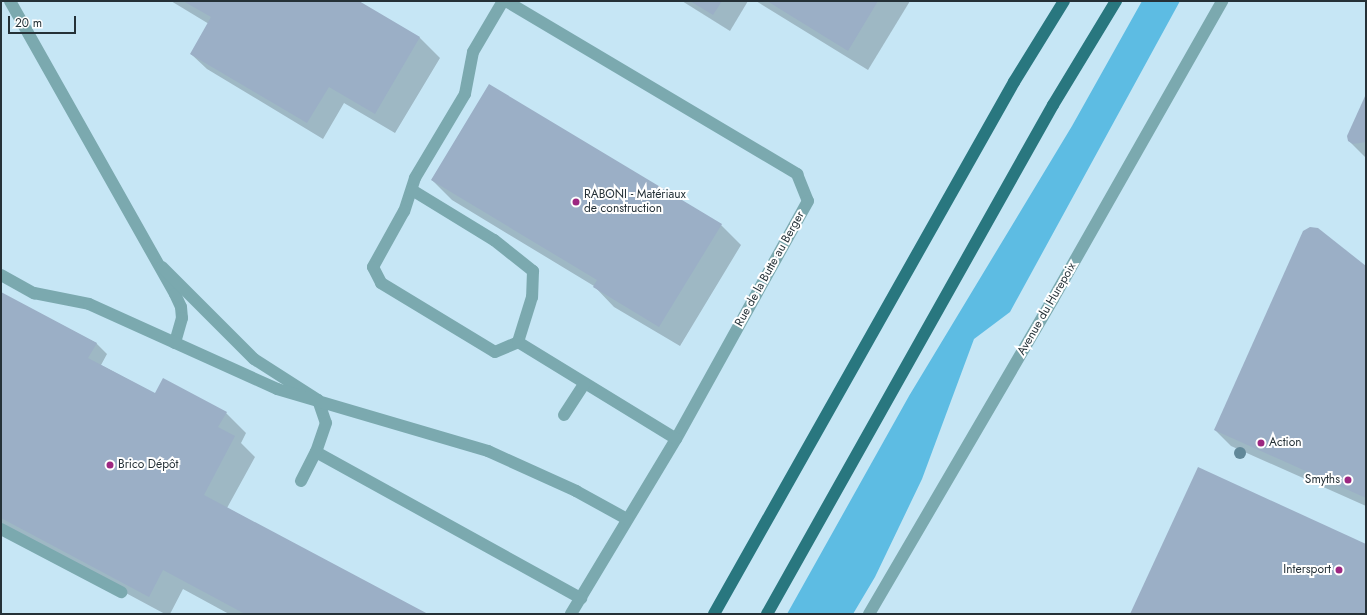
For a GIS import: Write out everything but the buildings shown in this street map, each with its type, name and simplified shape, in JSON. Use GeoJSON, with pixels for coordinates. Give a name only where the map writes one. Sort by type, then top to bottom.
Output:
{"type":"FeatureCollection","features":[{"type":"Feature","properties":{"kind":"main road"},"geometry":{"type":"LineString","coordinates":[[714,614],[1007,96],[1064,1]]}},
{"type":"Feature","properties":{"kind":"main road"},"geometry":{"type":"LineString","coordinates":[[767,614],[1053,105],[1116,1]]}},
{"type":"Feature","properties":{"kind":"street"},"geometry":{"type":"LineString","coordinates":[[10,1],[162,267],[181,306],[182,318],[175,343]]}},
{"type":"Feature","properties":{"kind":"street","name":"Avenue du Hurepoix"},"geometry":{"type":"LineString","coordinates":[[869,614],[1053,299],[1222,1]]}},
{"type":"Feature","properties":{"kind":"street"},"geometry":{"type":"LineString","coordinates":[[412,190],[494,240],[533,271],[532,297],[518,342],[495,352],[381,283],[373,266],[404,211],[415,178],[465,94],[473,52],[507,2]]}},
{"type":"Feature","properties":{"kind":"street","name":"Rue de la Butte au Berger"},"geometry":{"type":"LineString","coordinates":[[507,2],[797,174],[808,201],[676,438],[571,614]]}},
{"type":"Feature","properties":{"kind":"street"},"geometry":{"type":"LineString","coordinates":[[162,267],[254,359],[318,400],[326,423],[316,452],[301,481]]}},
{"type":"Feature","properties":{"kind":"street"},"geometry":{"type":"LineString","coordinates":[[1,275],[34,293],[89,304],[277,389],[488,451],[576,490],[627,519]]}},
{"type":"Feature","properties":{"kind":"street"},"geometry":{"type":"LineString","coordinates":[[518,342],[584,384],[676,438]]}},
{"type":"Feature","properties":{"kind":"street"},"geometry":{"type":"LineString","coordinates":[[564,415],[584,384]]}},
{"type":"Feature","properties":{"kind":"street"},"geometry":{"type":"LineString","coordinates":[[316,452],[581,598]]}},
{"type":"Feature","properties":{"kind":"street"},"geometry":{"type":"LineString","coordinates":[[1,529],[121,592]]}},
{"type":"Feature","properties":{"kind":"shaded area"},"geometry":{"type":"Polygon","coordinates":[[[1142,1],[1180,1],[1010,312],[974,339],[922,479],[875,577],[853,614],[787,614],[909,396],[1072,126],[1142,1]]]}},
{"type":"Feature","properties":{"kind":"place","name":"RABONI - Matériaux de construction"},"geometry":{"type":"Point","coordinates":[576,202]}},
{"type":"Feature","properties":{"kind":"place","name":"Action"},"geometry":{"type":"Point","coordinates":[1261,443]}},
{"type":"Feature","properties":{"kind":"place","name":"Brico Dépôt"},"geometry":{"type":"Point","coordinates":[110,465]}},
{"type":"Feature","properties":{"kind":"place","name":"Smyths"},"geometry":{"type":"Point","coordinates":[1348,480]}},
{"type":"Feature","properties":{"kind":"place","name":"Intersport"},"geometry":{"type":"Point","coordinates":[1339,570]}}]}
